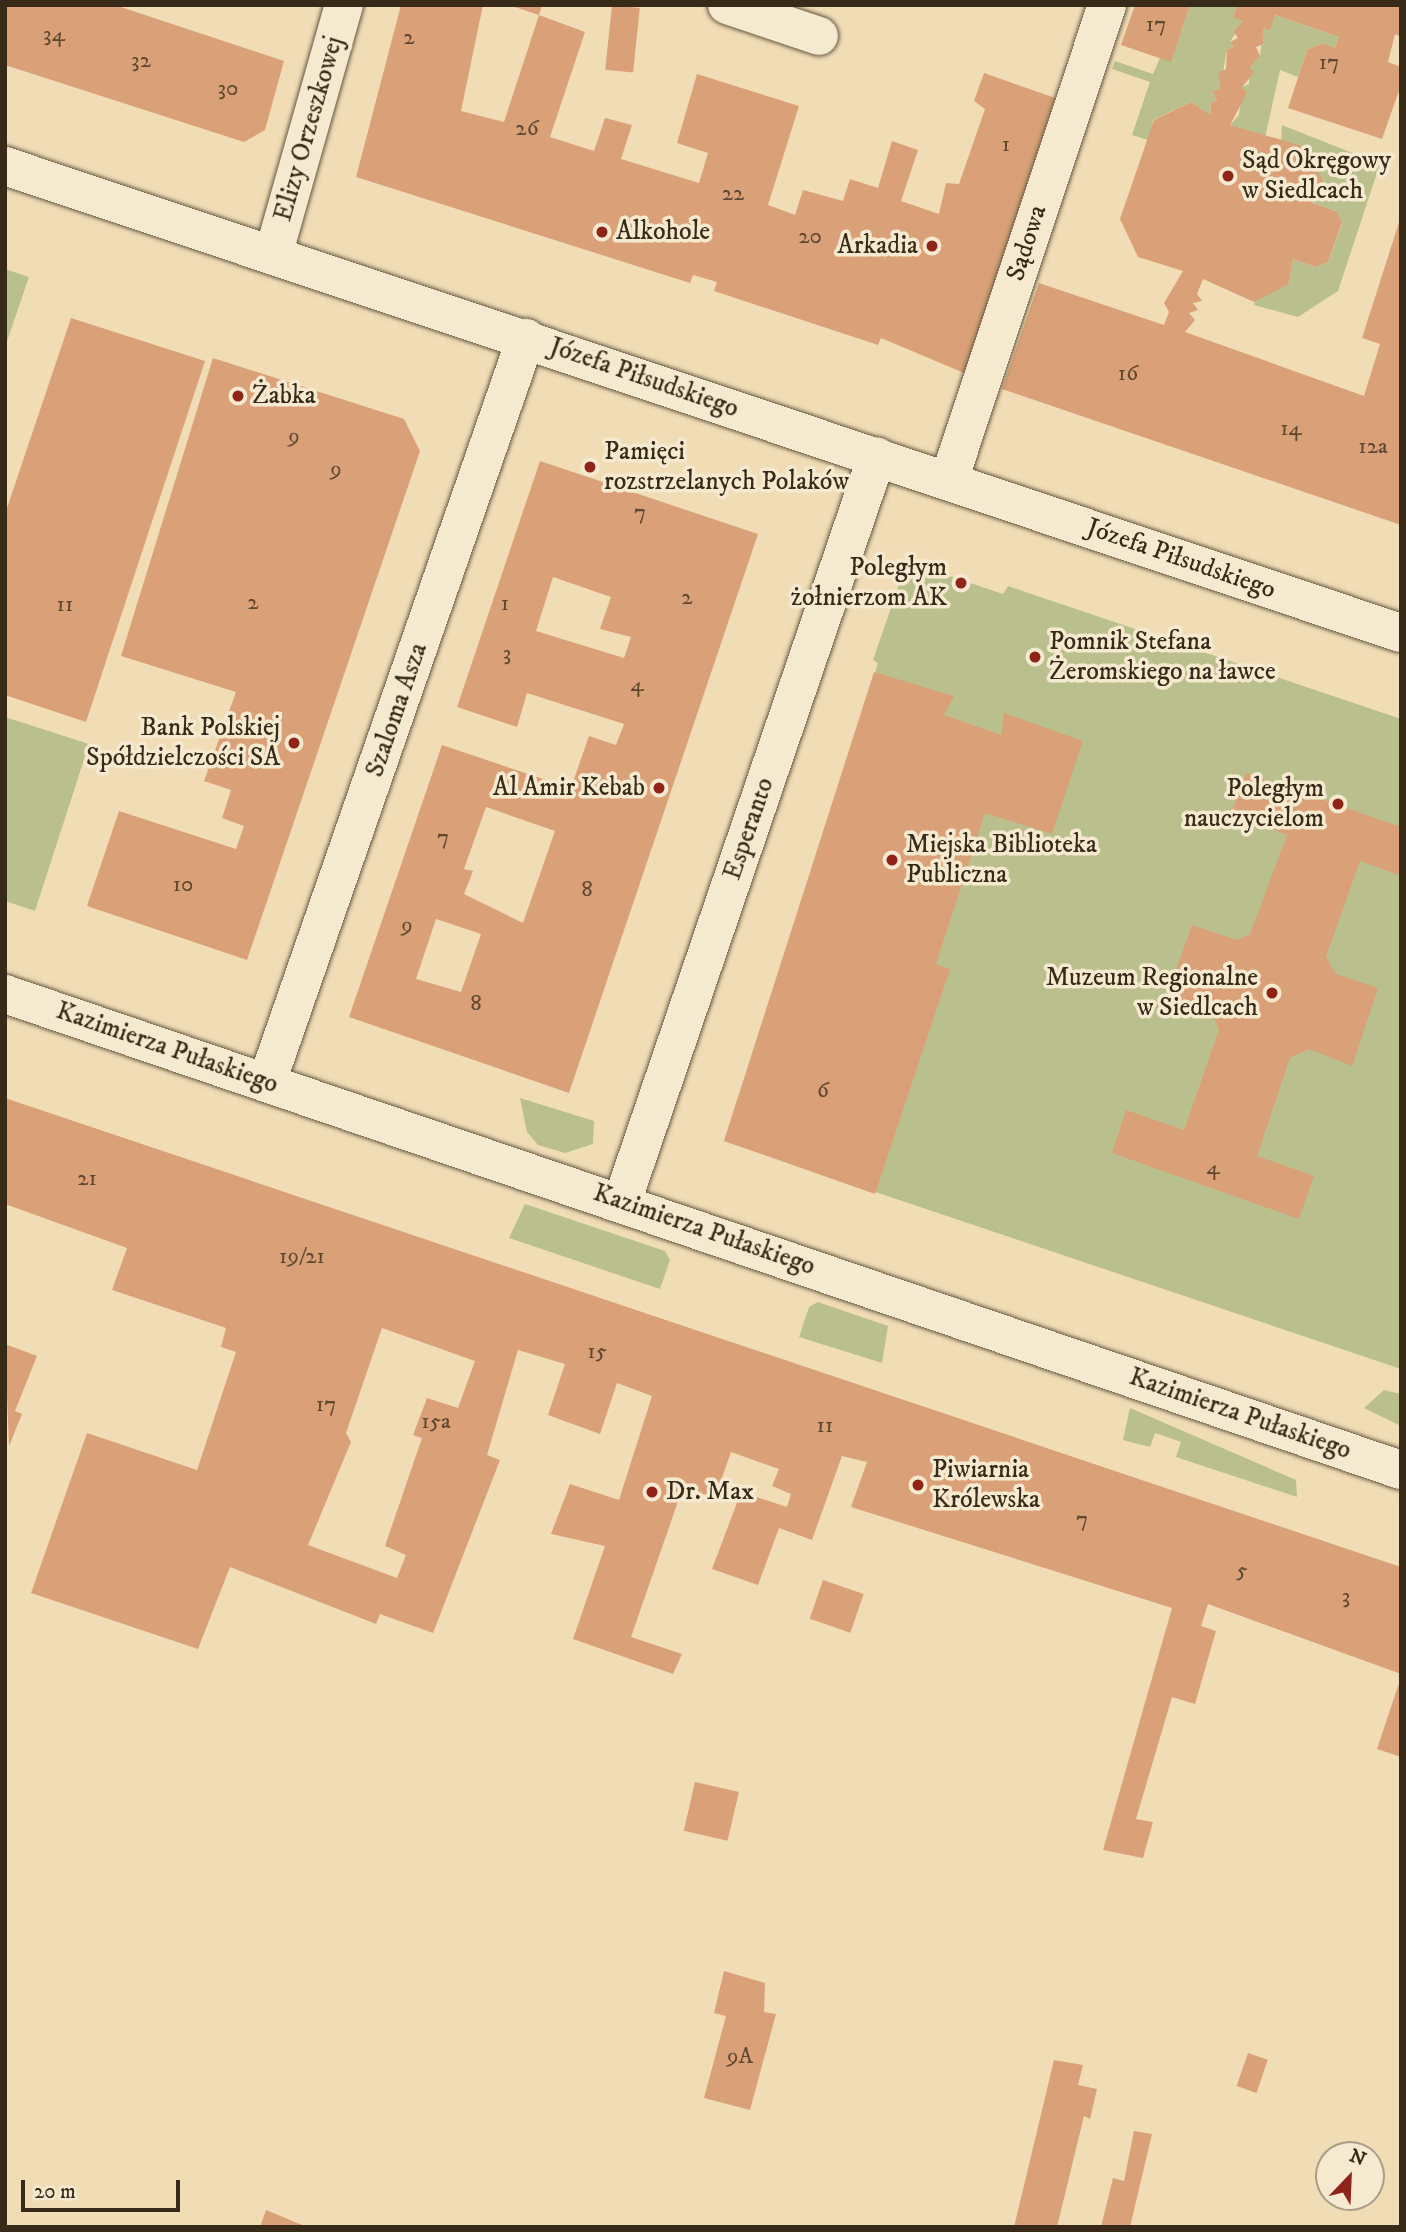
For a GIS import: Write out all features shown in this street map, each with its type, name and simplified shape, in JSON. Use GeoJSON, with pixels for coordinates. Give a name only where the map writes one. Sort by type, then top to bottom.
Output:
{"type":"FeatureCollection","features":[{"type":"Feature","properties":{"kind":"street","name":"Elizy Orzeszkowej"},"geometry":{"type":"LineString","coordinates":[[274,252],[344,5]]}},
{"type":"Feature","properties":{"kind":"street"},"geometry":{"type":"LineString","coordinates":[[727,5],[819,36]]}},
{"type":"Feature","properties":{"kind":"street","name":"Sądowa"},"geometry":{"type":"LineString","coordinates":[[949,480],[1107,5]]}},
{"type":"Feature","properties":{"kind":"street","name":"Józefa Piłsudskiego"},"geometry":{"type":"LineString","coordinates":[[5,166],[274,252],[1401,633]]}},
{"type":"Feature","properties":{"kind":"street","name":"Szaloma Asza"},"geometry":{"type":"LineString","coordinates":[[267,1082],[526,338]]}},
{"type":"Feature","properties":{"kind":"street","name":"Esperanto"},"geometry":{"type":"LineString","coordinates":[[622,1202],[877,456]]}},
{"type":"Feature","properties":{"kind":"street","name":"Kazimierza Pułaskiego"},"geometry":{"type":"LineString","coordinates":[[5,994],[622,1202],[1401,1470]]}},
{"type":"Feature","properties":{"kind":"green space"},"geometry":{"type":"Polygon","coordinates":[[[1190,5],[1237,5],[1233,18],[1243,21],[1230,42],[1234,47],[1227,50],[1220,89],[1212,91],[1217,100],[1210,103],[1211,115],[1191,102],[1153,120],[1151,141],[1132,135],[1150,82],[1112,69],[1115,61],[1153,74],[1160,58],[1171,61],[1190,5]]]}},
{"type":"Feature","properties":{"kind":"green space"},"geometry":{"type":"Polygon","coordinates":[[[1275,15],[1339,37],[1335,48],[1323,43],[1307,50],[1298,77],[1280,70],[1265,138],[1230,125],[1239,115],[1242,87],[1249,84],[1250,67],[1260,55],[1263,28],[1275,15]]]}},
{"type":"Feature","properties":{"kind":"green space"},"geometry":{"type":"Polygon","coordinates":[[[1282,125],[1380,164],[1338,291],[1298,317],[1254,305],[1256,296],[1289,284],[1293,259],[1316,267],[1328,262],[1342,223],[1336,211],[1312,203],[1324,183],[1305,147],[1281,143],[1282,125]]]}},
{"type":"Feature","properties":{"kind":"green space"},"geometry":{"type":"Polygon","coordinates":[[[5,269],[29,277],[5,347],[5,269]]]}},
{"type":"Feature","properties":{"kind":"green space"},"geometry":{"type":"Polygon","coordinates":[[[914,564],[1003,594],[1008,586],[1401,719],[1401,1369],[724,1141],[878,663],[873,660],[904,570],[914,564]]]}},
{"type":"Feature","properties":{"kind":"green space"},"geometry":{"type":"Polygon","coordinates":[[[5,717],[89,744],[35,911],[5,901],[5,717]]]}},
{"type":"Feature","properties":{"kind":"green space"},"geometry":{"type":"Polygon","coordinates":[[[520,1098],[594,1121],[593,1144],[565,1153],[538,1145],[527,1132],[520,1098]]]}},
{"type":"Feature","properties":{"kind":"green space"},"geometry":{"type":"Polygon","coordinates":[[[525,1204],[665,1251],[670,1260],[660,1289],[509,1238],[525,1204]]]}},
{"type":"Feature","properties":{"kind":"green space"},"geometry":{"type":"Polygon","coordinates":[[[818,1302],[888,1326],[882,1363],[799,1337],[809,1307],[818,1302]]]}},
{"type":"Feature","properties":{"kind":"green space"},"geometry":{"type":"Polygon","coordinates":[[[1384,1390],[1401,1394],[1401,1426],[1364,1408],[1384,1390]]]}},
{"type":"Feature","properties":{"kind":"green space"},"geometry":{"type":"Polygon","coordinates":[[[1130,1408],[1296,1480],[1297,1497],[1176,1457],[1181,1442],[1155,1433],[1150,1447],[1123,1440],[1130,1408]]]}},
{"type":"Feature","properties":{"kind":"building"},"geometry":{"type":"Polygon","coordinates":[[[5,5],[115,5],[284,61],[265,130],[244,142],[5,65],[5,5]]]}},
{"type":"Feature","properties":{"kind":"building"},"geometry":{"type":"Polygon","coordinates":[[[401,5],[483,5],[461,111],[504,122],[539,15],[585,32],[550,137],[594,151],[605,118],[632,125],[621,159],[699,183],[708,153],[677,143],[697,74],[799,106],[768,205],[795,215],[803,190],[843,201],[850,179],[878,188],[892,141],[918,150],[901,201],[939,214],[946,183],[959,184],[985,109],[974,101],[984,73],[1055,98],[964,373],[881,338],[878,345],[714,291],[717,282],[693,275],[690,283],[356,177],[401,5]]]}},
{"type":"Feature","properties":{"kind":"building"},"geometry":{"type":"Polygon","coordinates":[[[509,5],[542,5],[539,15],[509,5]]]}},
{"type":"Feature","properties":{"kind":"building"},"geometry":{"type":"Polygon","coordinates":[[[612,5],[640,8],[633,73],[605,70],[612,5]]]}},
{"type":"Feature","properties":{"kind":"building"},"geometry":{"type":"Polygon","coordinates":[[[1135,5],[1190,5],[1171,62],[1121,45],[1135,5]]]}},
{"type":"Feature","properties":{"kind":"building"},"geometry":{"type":"Polygon","coordinates":[[[1237,5],[1401,5],[1401,37],[1395,34],[1388,62],[1401,67],[1401,85],[1382,139],[1288,108],[1307,50],[1323,43],[1335,48],[1339,37],[1275,15],[1270,30],[1263,28],[1263,44],[1256,47],[1260,56],[1250,67],[1254,73],[1242,87],[1247,93],[1230,125],[1306,147],[1324,183],[1312,203],[1336,211],[1342,222],[1328,262],[1316,267],[1293,259],[1289,284],[1254,302],[1203,279],[1197,294],[1202,301],[1193,303],[1198,310],[1189,313],[1195,320],[1185,332],[1364,396],[1380,344],[1362,338],[1401,216],[1401,525],[1002,389],[1039,283],[1164,325],[1169,312],[1164,303],[1183,271],[1138,257],[1120,219],[1154,120],[1191,102],[1211,115],[1210,103],[1217,100],[1212,91],[1220,89],[1219,72],[1226,69],[1227,50],[1234,47],[1230,42],[1238,38],[1234,32],[1243,21],[1233,18],[1237,5]]]}},
{"type":"Feature","properties":{"kind":"building"},"geometry":{"type":"Polygon","coordinates":[[[71,318],[205,361],[86,722],[5,695],[5,514],[71,318]]]}},
{"type":"Feature","properties":{"kind":"building"},"geometry":{"type":"Polygon","coordinates":[[[213,358],[404,419],[420,451],[247,960],[87,906],[119,811],[236,849],[244,826],[222,818],[231,790],[204,781],[236,692],[121,656],[213,358]]]}},
{"type":"Feature","properties":{"kind":"building"},"geometry":{"type":"Polygon","coordinates":[[[540,461],[758,534],[569,1093],[349,1017],[442,745],[546,780],[553,795],[567,799],[589,736],[616,745],[624,724],[527,693],[517,727],[457,707],[540,461]],[[553,577],[536,631],[624,658],[631,637],[600,629],[611,597],[553,577]],[[486,807],[464,869],[473,871],[464,894],[523,923],[555,831],[486,807]],[[436,919],[416,979],[461,992],[481,934],[436,919]]]}},
{"type":"Feature","properties":{"kind":"building","name":"Miejska Biblioteka Publiczna"},"geometry":{"type":"Polygon","coordinates":[[[874,672],[954,696],[944,715],[1001,735],[1004,713],[1083,741],[1052,834],[985,813],[936,964],[950,969],[875,1194],[724,1141],[874,672]]]}},
{"type":"Feature","properties":{"kind":"building","name":"Muzeum Regionalne w Siedlcach"},"geometry":{"type":"Polygon","coordinates":[[[1246,773],[1401,827],[1401,876],[1360,861],[1326,957],[1336,974],[1378,988],[1352,1066],[1309,1049],[1290,1058],[1257,1156],[1314,1176],[1299,1219],[1112,1153],[1126,1110],[1184,1130],[1219,1030],[1212,1013],[1166,998],[1192,925],[1237,940],[1250,934],[1287,835],[1231,813],[1246,773]]]}},
{"type":"Feature","properties":{"kind":"building"},"geometry":{"type":"Polygon","coordinates":[[[5,1098],[1401,1567],[1401,1674],[1208,1604],[1201,1626],[1216,1631],[1195,1704],[1172,1697],[1136,1819],[1153,1822],[1143,1858],[1103,1850],[1172,1608],[851,1507],[867,1462],[842,1456],[812,1540],[779,1528],[758,1585],[712,1569],[741,1492],[787,1507],[791,1494],[772,1486],[779,1469],[731,1452],[715,1498],[683,1487],[631,1637],[682,1654],[673,1674],[573,1639],[605,1546],[551,1534],[570,1484],[619,1500],[652,1396],[617,1383],[600,1434],[548,1415],[565,1364],[518,1350],[487,1455],[500,1460],[433,1633],[380,1614],[376,1624],[230,1567],[198,1649],[31,1593],[87,1433],[197,1470],[236,1352],[221,1347],[226,1328],[112,1290],[127,1248],[5,1204],[5,1098]],[[382,1328],[346,1433],[351,1442],[308,1545],[397,1578],[406,1555],[385,1546],[422,1438],[413,1435],[427,1398],[458,1408],[475,1361],[382,1328]]]}},
{"type":"Feature","properties":{"kind":"building"},"geometry":{"type":"Polygon","coordinates":[[[5,1344],[37,1356],[15,1411],[22,1414],[9,1446],[5,1344]]]}},
{"type":"Feature","properties":{"kind":"building"},"geometry":{"type":"Polygon","coordinates":[[[823,1580],[864,1594],[850,1633],[810,1619],[823,1580]]]}},
{"type":"Feature","properties":{"kind":"building"},"geometry":{"type":"Polygon","coordinates":[[[1401,1680],[1401,1757],[1377,1749],[1401,1680]]]}},
{"type":"Feature","properties":{"kind":"building"},"geometry":{"type":"Polygon","coordinates":[[[695,1782],[739,1792],[728,1841],[684,1831],[695,1782]]]}},
{"type":"Feature","properties":{"kind":"building"},"geometry":{"type":"Polygon","coordinates":[[[724,1971],[765,1983],[764,2012],[776,2014],[750,2110],[704,2098],[726,2016],[714,2013],[724,1971]]]}},
{"type":"Feature","properties":{"kind":"building"},"geometry":{"type":"Polygon","coordinates":[[[1248,2053],[1268,2060],[1256,2093],[1237,2086],[1248,2053]]]}},
{"type":"Feature","properties":{"kind":"building"},"geometry":{"type":"Polygon","coordinates":[[[1054,2060],[1083,2065],[1078,2085],[1097,2089],[1090,2119],[1084,2116],[1057,2227],[1014,2227],[1054,2060]]]}},
{"type":"Feature","properties":{"kind":"building"},"geometry":{"type":"Polygon","coordinates":[[[1134,2131],[1152,2134],[1130,2227],[1101,2227],[1113,2178],[1124,2181],[1134,2131]]]}},
{"type":"Feature","properties":{"kind":"building"},"geometry":{"type":"Polygon","coordinates":[[[266,2210],[307,2227],[260,2227],[266,2210]]]}},
{"type":"Feature","properties":{"kind":"place","name":"Sąd Okręgowy w Siedlcach"},"geometry":{"type":"Point","coordinates":[1228,176]}},
{"type":"Feature","properties":{"kind":"place","name":"Alkohole"},"geometry":{"type":"Point","coordinates":[602,232]}},
{"type":"Feature","properties":{"kind":"place","name":"Arkadia"},"geometry":{"type":"Point","coordinates":[932,246]}},
{"type":"Feature","properties":{"kind":"place","name":"Żabka"},"geometry":{"type":"Point","coordinates":[238,396]}},
{"type":"Feature","properties":{"kind":"place","name":"Pamięci rozstrzelanych Polaków"},"geometry":{"type":"Point","coordinates":[590,467]}},
{"type":"Feature","properties":{"kind":"place","name":"Poległym żołnierzom AK"},"geometry":{"type":"Point","coordinates":[961,583]}},
{"type":"Feature","properties":{"kind":"place","name":"Pomnik Stefana Żeromskiego na ławce"},"geometry":{"type":"Point","coordinates":[1035,657]}},
{"type":"Feature","properties":{"kind":"place","name":"Bank Polskiej Spółdzielczości SA"},"geometry":{"type":"Point","coordinates":[294,743]}},
{"type":"Feature","properties":{"kind":"place","name":"Al Amir Kebab"},"geometry":{"type":"Point","coordinates":[659,788]}},
{"type":"Feature","properties":{"kind":"place","name":"Poległym nauczycielom"},"geometry":{"type":"Point","coordinates":[1338,804]}},
{"type":"Feature","properties":{"kind":"place","name":"Miejska Biblioteka Publiczna"},"geometry":{"type":"Point","coordinates":[892,860]}},
{"type":"Feature","properties":{"kind":"place","name":"Muzeum Regionalne w Siedlcach"},"geometry":{"type":"Point","coordinates":[1272,993]}},
{"type":"Feature","properties":{"kind":"place","name":"Piwiarnia Królewska"},"geometry":{"type":"Point","coordinates":[918,1485]}},
{"type":"Feature","properties":{"kind":"place","name":"Dr. Max"},"geometry":{"type":"Point","coordinates":[652,1492]}}]}
